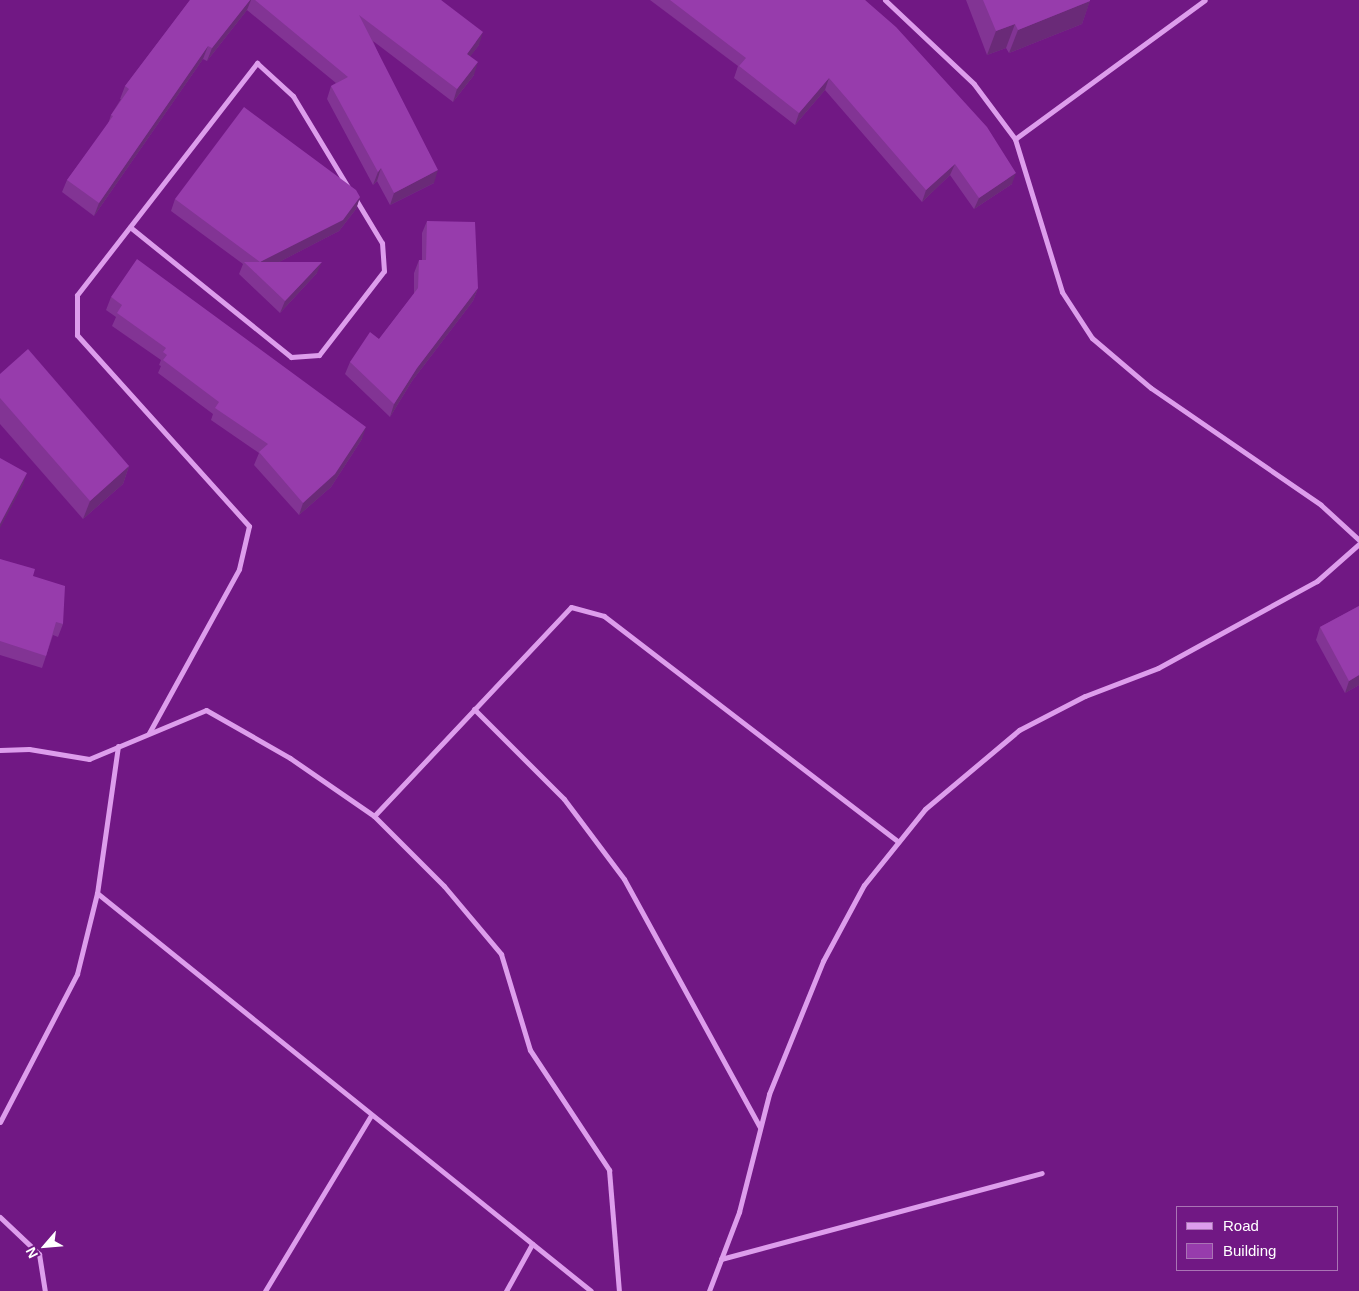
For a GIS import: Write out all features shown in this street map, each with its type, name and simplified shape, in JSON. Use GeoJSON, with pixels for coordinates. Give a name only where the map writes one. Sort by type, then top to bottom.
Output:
{"type":"FeatureCollection","features":[{"type":"Feature","properties":{"kind":"street"},"geometry":{"type":"LineString","coordinates":[[709,1291],[739,1212],[769,1094],[824,961],[864,885],[924,809],[1019,730],[1085,696],[1158,668],[1317,581],[1359,542],[1322,505],[1150,388],[1092,338],[1062,292],[1015,139],[974,84],[886,0]]}},
{"type":"Feature","properties":{"kind":"street"},"geometry":{"type":"LineString","coordinates":[[1015,139],[1205,0]]}},
{"type":"Feature","properties":{"kind":"street"},"geometry":{"type":"LineString","coordinates":[[130,227],[291,357],[319,355],[384,271],[382,243],[293,96],[257,63],[77,295],[77,335],[249,526],[239,569],[149,734]]}},
{"type":"Feature","properties":{"kind":"street"},"geometry":{"type":"LineString","coordinates":[[374,816],[571,607],[604,616],[898,842]]}},
{"type":"Feature","properties":{"kind":"street"},"geometry":{"type":"LineString","coordinates":[[474,709],[564,799],[624,879],[760,1127]]}},
{"type":"Feature","properties":{"kind":"street"},"geometry":{"type":"LineString","coordinates":[[0,750],[29,749],[89,758],[206,710],[290,758],[374,816],[444,886],[501,954],[530,1050],[609,1170],[620,1291]]}},
{"type":"Feature","properties":{"kind":"street"},"geometry":{"type":"LineString","coordinates":[[0,1122],[77,974],[97,893],[118,746]]}},
{"type":"Feature","properties":{"kind":"street"},"geometry":{"type":"LineString","coordinates":[[97,893],[591,1291]]}},
{"type":"Feature","properties":{"kind":"street"},"geometry":{"type":"LineString","coordinates":[[265,1291],[371,1115]]}},
{"type":"Feature","properties":{"kind":"street"},"geometry":{"type":"LineString","coordinates":[[721,1258],[1042,1173]]}},
{"type":"Feature","properties":{"kind":"street"},"geometry":{"type":"LineString","coordinates":[[0,1217],[39,1254],[45,1291]]}},
{"type":"Feature","properties":{"kind":"street"},"geometry":{"type":"LineString","coordinates":[[506,1291],[532,1244]]}},
{"type":"Feature","properties":{"kind":"building"},"geometry":{"type":"Polygon","coordinates":[[[190,0],[250,0],[212,48],[208,46],[99,203],[67,180],[113,116],[111,115],[129,89],[125,86],[190,0]]]}},
{"type":"Feature","properties":{"kind":"building"},"geometry":{"type":"Polygon","coordinates":[[[255,0],[441,0],[483,32],[467,54],[478,62],[457,89],[359,15],[438,170],[394,193],[381,168],[378,172],[331,86],[348,77],[255,0]]]}},
{"type":"Feature","properties":{"kind":"building"},"geometry":{"type":"Polygon","coordinates":[[[670,0],[865,0],[896,27],[987,127],[1016,173],[979,198],[955,164],[926,190],[829,78],[799,113],[739,66],[746,58],[670,0]]]}},
{"type":"Feature","properties":{"kind":"building"},"geometry":{"type":"Polygon","coordinates":[[[983,0],[1090,1],[1018,30],[1015,24],[996,31],[983,0]]]}},
{"type":"Feature","properties":{"kind":"building"},"geometry":{"type":"Polygon","coordinates":[[[244,107],[356,190],[360,197],[343,220],[260,262],[175,199],[244,107]]]}},
{"type":"Feature","properties":{"kind":"building"},"geometry":{"type":"Polygon","coordinates":[[[427,221],[475,222],[478,288],[417,368],[394,404],[350,362],[370,332],[379,339],[418,288],[419,260],[426,260],[427,221]]]}},
{"type":"Feature","properties":{"kind":"building"},"geometry":{"type":"Polygon","coordinates":[[[137,259],[366,427],[335,474],[303,503],[259,452],[268,444],[215,408],[219,402],[163,360],[167,355],[163,352],[166,348],[117,313],[122,305],[111,297],[137,259]]]}},
{"type":"Feature","properties":{"kind":"building"},"geometry":{"type":"Polygon","coordinates":[[[244,262],[322,262],[285,301],[244,262]]]}},
{"type":"Feature","properties":{"kind":"building"},"geometry":{"type":"Polygon","coordinates":[[[28,349],[129,466],[90,501],[0,398],[0,374],[28,349]]]}},
{"type":"Feature","properties":{"kind":"building"},"geometry":{"type":"Polygon","coordinates":[[[0,458],[27,473],[0,524],[0,458]]]}},
{"type":"Feature","properties":{"kind":"building"},"geometry":{"type":"Polygon","coordinates":[[[0,559],[35,569],[33,576],[65,586],[63,624],[56,622],[46,656],[0,641],[0,559]]]}},
{"type":"Feature","properties":{"kind":"building"},"geometry":{"type":"Polygon","coordinates":[[[1359,606],[1359,675],[1349,681],[1320,627],[1359,606]]]}}]}
